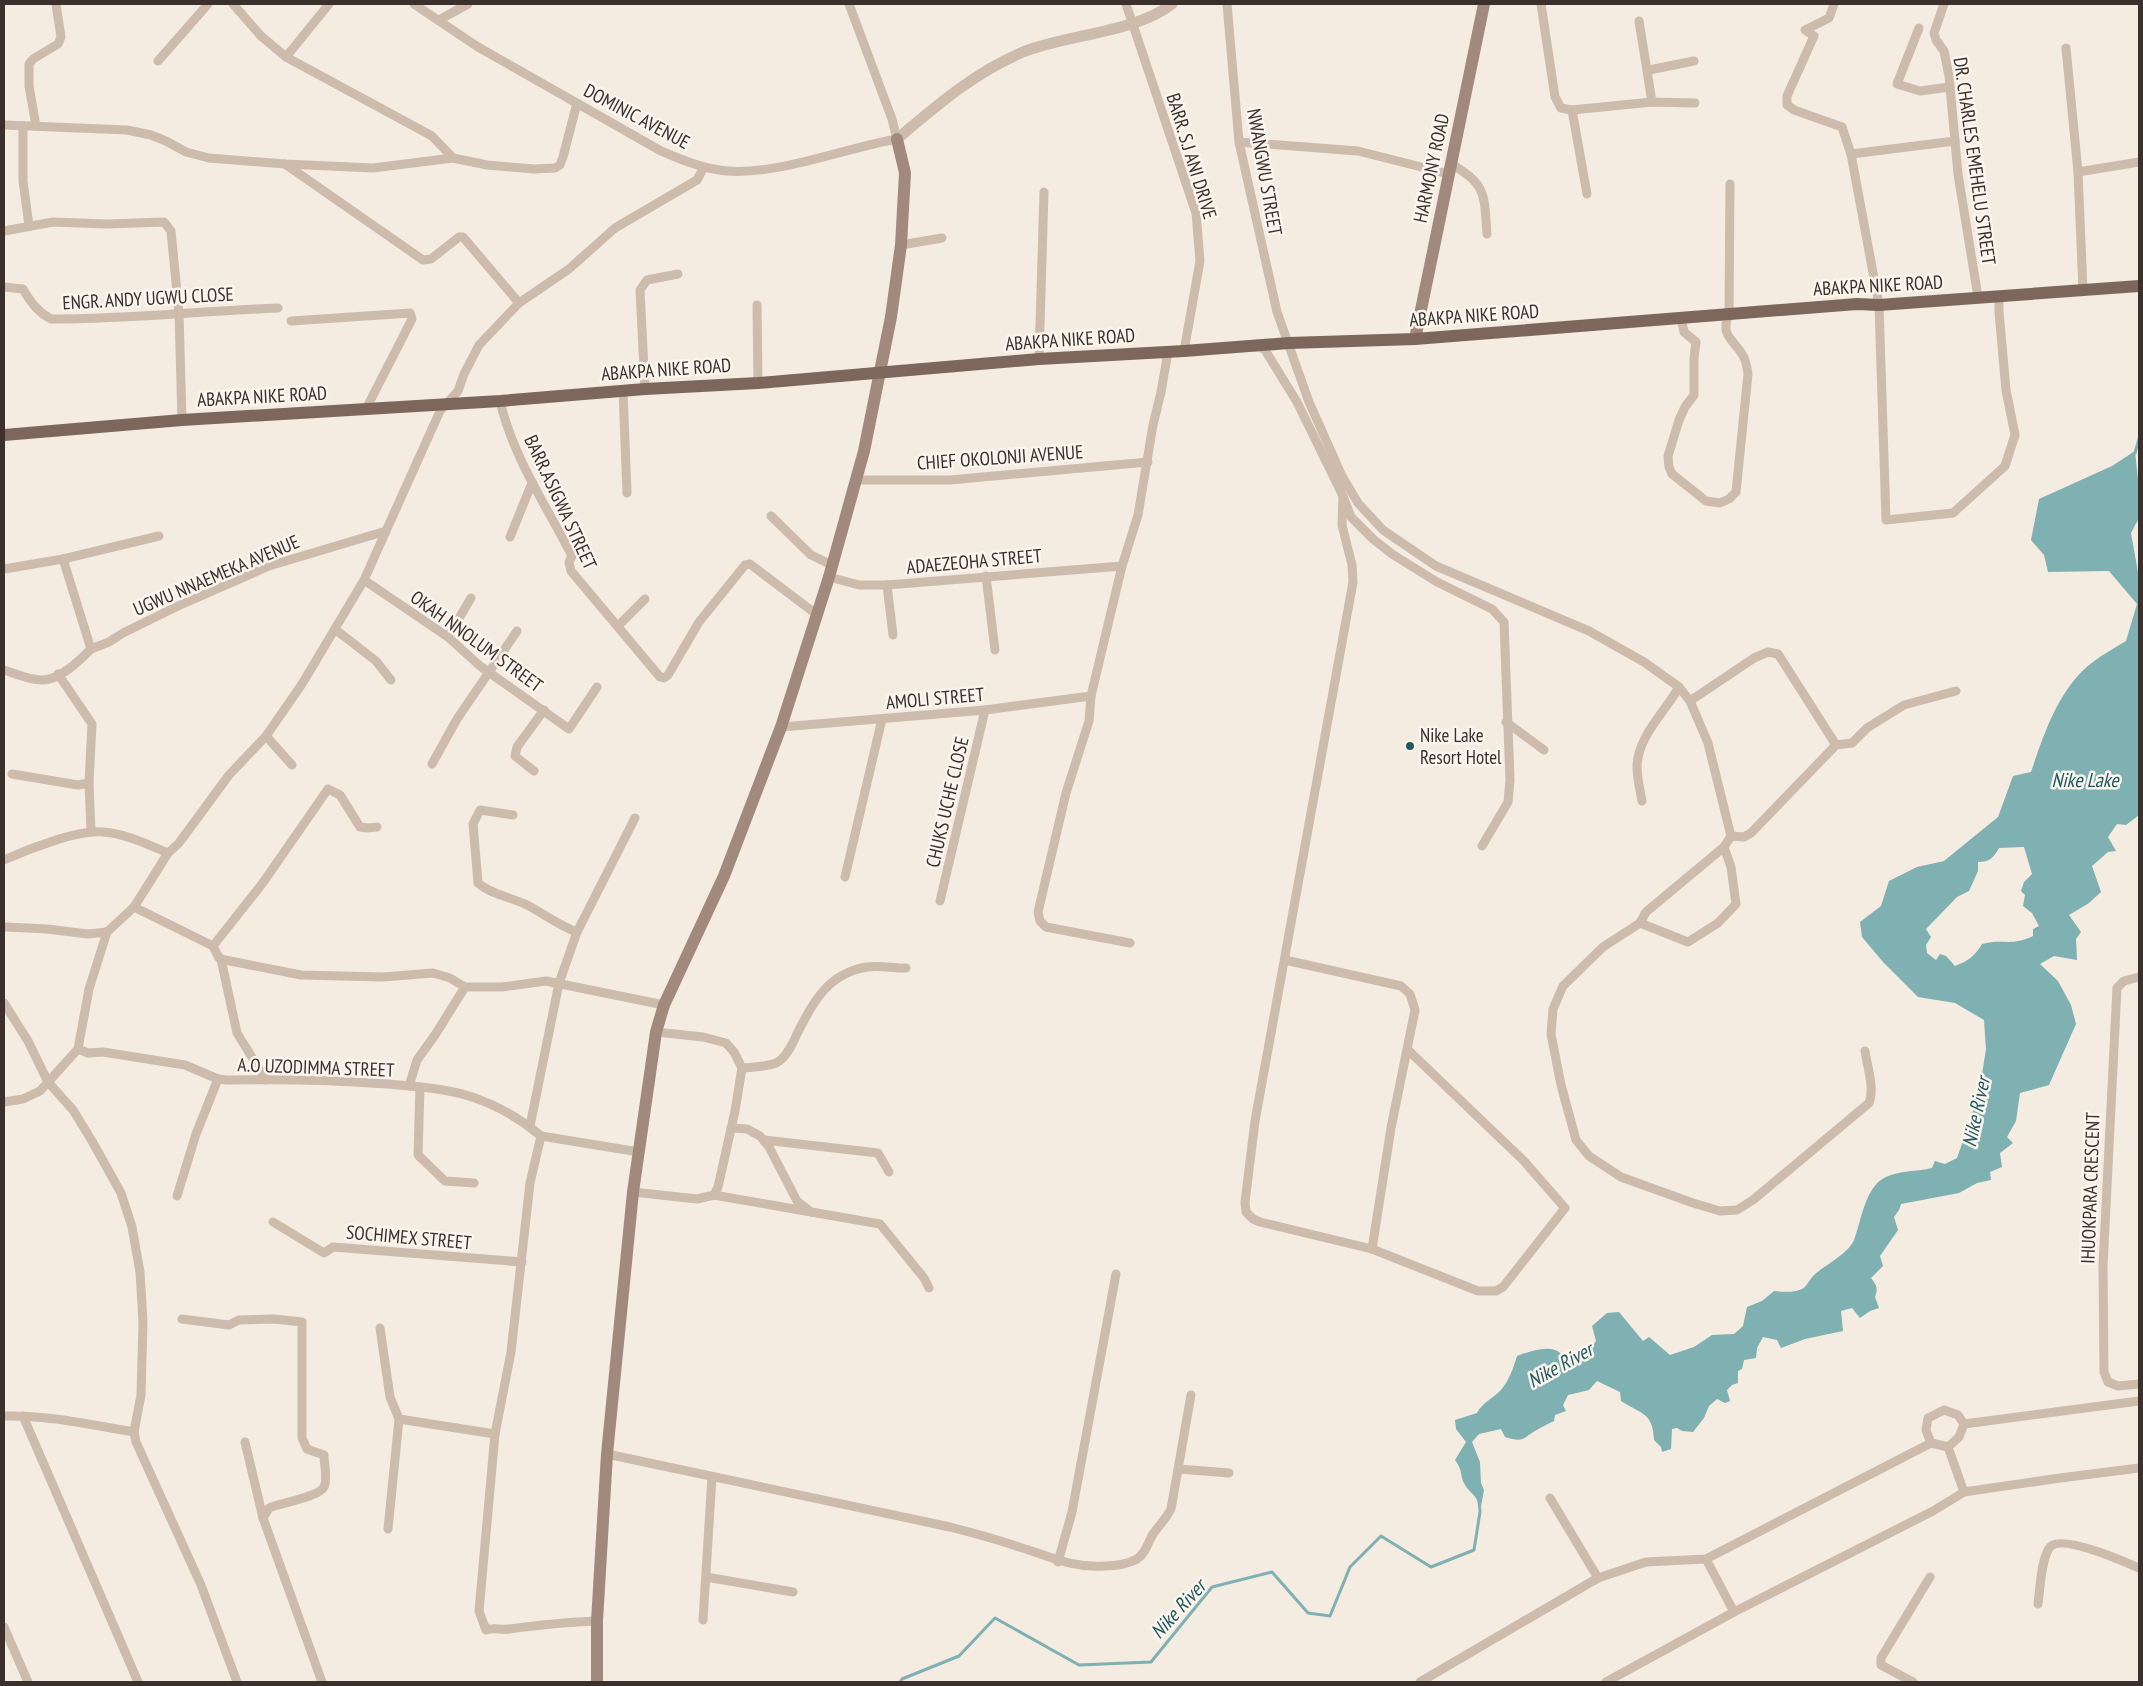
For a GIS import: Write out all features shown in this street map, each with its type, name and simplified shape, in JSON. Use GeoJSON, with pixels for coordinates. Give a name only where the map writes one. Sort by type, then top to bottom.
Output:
{"type":"FeatureCollection","features":[{"type":"Feature","properties":{"kind":"main road","name":"HARMONY ROAD"},"geometry":{"type":"LineString","coordinates":[[1415,339],[1484,4]]}},
{"type":"Feature","properties":{"kind":"main road"},"geometry":{"type":"LineString","coordinates":[[597,1682],[597,1621],[607,1454],[633,1192],[656,1032],[664,1005],[724,876],[781,728],[830,571],[864,451],[892,317],[901,246],[905,173],[897,139]]}},
{"type":"Feature","properties":{"kind":"main road","name":"ABAKPA NIKE ROAD"},"geometry":{"type":"LineString","coordinates":[[4,435],[182,420],[500,401],[645,389],[880,374],[1039,359],[1184,352],[1290,343],[1415,339],[1857,304],[1878,305],[2139,286]]}},
{"type":"Feature","properties":{"kind":"street"},"geometry":{"type":"LineString","coordinates":[[36,126],[29,86],[29,64],[33,58],[58,44],[61,37],[56,4]]}},
{"type":"Feature","properties":{"kind":"street"},"geometry":{"type":"LineString","coordinates":[[158,61],[208,4]]}},
{"type":"Feature","properties":{"kind":"street"},"geometry":{"type":"LineString","coordinates":[[233,4],[261,36],[286,58],[432,136],[453,158]]}},
{"type":"Feature","properties":{"kind":"street"},"geometry":{"type":"LineString","coordinates":[[286,58],[329,4]]}},
{"type":"Feature","properties":{"kind":"street","name":"DOMINIC AVENUE"},"geometry":{"type":"LineString","coordinates":[[414,4],[478,47],[577,103],[662,150],[682,160],[704,167],[727,171],[763,170],[897,139]]}},
{"type":"Feature","properties":{"kind":"street"},"geometry":{"type":"LineString","coordinates":[[439,20],[468,4]]}},
{"type":"Feature","properties":{"kind":"street"},"geometry":{"type":"LineString","coordinates":[[849,4],[889,109],[897,139],[969,81],[993,67],[1024,52],[1133,22],[1154,14],[1172,4]]}},
{"type":"Feature","properties":{"kind":"street","name":"BARR. S.J ANI DRIVE"},"geometry":{"type":"LineString","coordinates":[[1126,4],[1196,213],[1200,261],[1184,352]]}},
{"type":"Feature","properties":{"kind":"street","name":"NWANGWU STREET"},"geometry":{"type":"LineString","coordinates":[[1227,4],[1239,142],[1277,312],[1290,343],[1309,402],[1342,476],[1358,503],[1384,530],[1436,566],[1589,630],[1644,662],[1679,687],[1690,702],[1708,743],[1731,836]]}},
{"type":"Feature","properties":{"kind":"street"},"geometry":{"type":"LineString","coordinates":[[1541,4],[1550,51],[1555,97],[1561,108],[1572,110],[1652,102],[1695,103]]}},
{"type":"Feature","properties":{"kind":"street"},"geometry":{"type":"LineString","coordinates":[[1834,4],[1829,18],[1805,30],[1814,36],[1787,96],[1787,105],[1794,110],[1842,127],[1851,154],[1878,305],[1886,520],[1953,513],[2005,466],[2014,435],[2006,390],[1999,296]]}},
{"type":"Feature","properties":{"kind":"street","name":"DR. CHARLES EMEHELU STREET"},"geometry":{"type":"LineString","coordinates":[[1944,4],[1934,33],[1936,40],[1944,51],[1950,87],[1958,174],[1978,297]]}},
{"type":"Feature","properties":{"kind":"street"},"geometry":{"type":"LineString","coordinates":[[1639,21],[1649,70],[1652,102]]}},
{"type":"Feature","properties":{"kind":"street"},"geometry":{"type":"LineString","coordinates":[[1920,28],[1898,84],[1920,91],[1950,87]]}},
{"type":"Feature","properties":{"kind":"street"},"geometry":{"type":"LineString","coordinates":[[2066,48],[2078,172],[2084,266],[2083,290]]}},
{"type":"Feature","properties":{"kind":"street"},"geometry":{"type":"LineString","coordinates":[[1649,70],[1694,61]]}},
{"type":"Feature","properties":{"kind":"street"},"geometry":{"type":"LineString","coordinates":[[4,125],[127,130],[152,135],[166,140],[186,152],[209,158],[373,168],[453,158],[487,165],[534,169],[555,168],[560,165],[577,103]]}},
{"type":"Feature","properties":{"kind":"street"},"geometry":{"type":"LineString","coordinates":[[1572,110],[1588,194]]}},
{"type":"Feature","properties":{"kind":"street"},"geometry":{"type":"LineString","coordinates":[[23,126],[23,181],[28,226]]}},
{"type":"Feature","properties":{"kind":"street"},"geometry":{"type":"LineString","coordinates":[[1851,154],[1955,141]]}},
{"type":"Feature","properties":{"kind":"street"},"geometry":{"type":"LineString","coordinates":[[1239,142],[1358,151],[1465,172],[1478,184],[1485,204],[1487,234]]}},
{"type":"Feature","properties":{"kind":"street"},"geometry":{"type":"LineString","coordinates":[[2078,172],[2139,162]]}},
{"type":"Feature","properties":{"kind":"street"},"geometry":{"type":"LineString","coordinates":[[284,164],[423,260],[431,259],[459,237],[463,237],[519,304]]}},
{"type":"Feature","properties":{"kind":"street"},"geometry":{"type":"LineString","coordinates":[[4,1102],[33,1095],[48,1082],[78,1049],[89,988],[107,932],[134,907],[168,854],[179,843],[229,775],[266,736],[302,684],[336,630],[347,607],[364,580],[440,411],[458,391],[479,344],[519,304],[569,268],[615,228],[697,180],[704,167]]}},
{"type":"Feature","properties":{"kind":"street"},"geometry":{"type":"LineString","coordinates":[[1681,318],[1684,332],[1696,342],[1694,395],[1684,407],[1678,420],[1668,456],[1669,467],[1672,474],[1706,501],[1720,503],[1730,500],[1736,492],[1748,384],[1744,356],[1725,328],[1729,314],[1730,184]]}},
{"type":"Feature","properties":{"kind":"street"},"geometry":{"type":"LineString","coordinates":[[1039,359],[1044,192]]}},
{"type":"Feature","properties":{"kind":"street"},"geometry":{"type":"LineString","coordinates":[[4,231],[53,222],[99,224],[164,222],[171,230],[179,313],[182,420]]}},
{"type":"Feature","properties":{"kind":"street"},"geometry":{"type":"LineString","coordinates":[[901,246],[942,238]]}},
{"type":"Feature","properties":{"kind":"street"},"geometry":{"type":"LineString","coordinates":[[645,389],[640,290],[648,280],[678,274]]}},
{"type":"Feature","properties":{"kind":"street","name":"ENGR. ANDY UGWU CLOSE"},"geometry":{"type":"LineString","coordinates":[[4,287],[23,289],[30,302],[40,313],[52,319],[151,316],[278,308]]}},
{"type":"Feature","properties":{"kind":"street"},"geometry":{"type":"LineString","coordinates":[[757,305],[758,382]]}},
{"type":"Feature","properties":{"kind":"street"},"geometry":{"type":"LineString","coordinates":[[291,321],[410,313],[412,319],[366,409]]}},
{"type":"Feature","properties":{"kind":"street"},"geometry":{"type":"LineString","coordinates":[[1130,943],[1046,927],[1040,921],[1038,912],[1066,793],[1089,721],[1090,696],[1122,566],[1138,515],[1153,425],[1168,352],[1263,348],[1297,402],[1343,496],[1351,517],[1372,539],[1392,554],[1437,582],[1492,609],[1502,618],[1505,626],[1506,722],[1510,780],[1508,802],[1482,846]]}},
{"type":"Feature","properties":{"kind":"street"},"geometry":{"type":"LineString","coordinates":[[623,391],[627,493]]}},
{"type":"Feature","properties":{"kind":"street","name":"BARR.ASIGWA STREET"},"geometry":{"type":"LineString","coordinates":[[500,401],[504,420],[532,483],[572,556],[569,562],[571,571],[660,676],[664,678],[668,675],[699,622],[745,565],[750,564],[816,614]]}},
{"type":"Feature","properties":{"kind":"street","name":"CHIEF OKOLONJI AVENUE"},"geometry":{"type":"LineString","coordinates":[[855,480],[950,480],[1148,462]]}},
{"type":"Feature","properties":{"kind":"street"},"geometry":{"type":"LineString","coordinates":[[510,537],[532,483]]}},
{"type":"Feature","properties":{"kind":"street"},"geometry":{"type":"LineString","coordinates":[[1343,496],[1342,525],[1352,565],[1352,582],[1255,1122],[1245,1202],[1246,1212],[1252,1219],[1260,1222],[1372,1250],[1478,1291],[1496,1291],[1502,1287],[1565,1208],[1523,1160],[1408,1050]]}},
{"type":"Feature","properties":{"kind":"street","name":"ADAEZEOHA STREET"},"geometry":{"type":"LineString","coordinates":[[771,516],[830,571],[859,586],[1122,566]]}},
{"type":"Feature","properties":{"kind":"street","name":"UGWU NNAEMEKA AVENUE"},"geometry":{"type":"LineString","coordinates":[[91,648],[109,642],[123,633],[178,606],[270,566],[386,531]]}},
{"type":"Feature","properties":{"kind":"street"},"geometry":{"type":"LineString","coordinates":[[4,569],[64,559],[159,536]]}},
{"type":"Feature","properties":{"kind":"street"},"geometry":{"type":"LineString","coordinates":[[4,670],[32,680],[44,680],[79,661],[91,648],[64,559]]}},
{"type":"Feature","properties":{"kind":"street"},"geometry":{"type":"LineString","coordinates":[[986,576],[995,650]]}},
{"type":"Feature","properties":{"kind":"street","name":"OKAH NNOLUM STREET"},"geometry":{"type":"LineString","coordinates":[[364,580],[448,637],[490,673],[569,729],[597,687]]}},
{"type":"Feature","properties":{"kind":"street"},"geometry":{"type":"LineString","coordinates":[[887,585],[893,635]]}},
{"type":"Feature","properties":{"kind":"street"},"geometry":{"type":"LineString","coordinates":[[448,637],[471,598]]}},
{"type":"Feature","properties":{"kind":"street"},"geometry":{"type":"LineString","coordinates":[[618,626],[645,598]]}},
{"type":"Feature","properties":{"kind":"street"},"geometry":{"type":"LineString","coordinates":[[336,630],[376,661],[391,680]]}},
{"type":"Feature","properties":{"kind":"street"},"geometry":{"type":"LineString","coordinates":[[432,764],[457,719],[517,631]]}},
{"type":"Feature","properties":{"kind":"street"},"geometry":{"type":"LineString","coordinates":[[1690,702],[1754,658],[1768,652],[1778,654],[1836,745]]}},
{"type":"Feature","properties":{"kind":"street"},"geometry":{"type":"LineString","coordinates":[[58,674],[92,724],[89,782],[91,832]]}},
{"type":"Feature","properties":{"kind":"street"},"geometry":{"type":"LineString","coordinates":[[1642,801],[1637,766],[1639,752],[1652,727],[1679,687]]}},
{"type":"Feature","properties":{"kind":"street"},"geometry":{"type":"LineString","coordinates":[[1865,1051],[1871,1090],[1869,1102],[1753,1200],[1736,1210],[1720,1211],[1621,1177],[1589,1156],[1576,1140],[1560,1085],[1551,1034],[1552,1010],[1563,986],[1603,947],[1640,922],[1646,912],[1724,846],[1731,836],[1744,837],[1751,832],[1836,745],[1852,743],[1867,728],[1904,705],[1956,691]]}},
{"type":"Feature","properties":{"kind":"street","name":"AMOLI STREET"},"geometry":{"type":"LineString","coordinates":[[781,728],[985,710],[1090,696]]}},
{"type":"Feature","properties":{"kind":"street"},"geometry":{"type":"LineString","coordinates":[[534,771],[515,756],[517,747],[544,710]]}},
{"type":"Feature","properties":{"kind":"street","name":"CHUKS UCHE CLOSE"},"geometry":{"type":"LineString","coordinates":[[940,901],[985,710]]}},
{"type":"Feature","properties":{"kind":"street"},"geometry":{"type":"LineString","coordinates":[[844,877],[882,719]]}},
{"type":"Feature","properties":{"kind":"street"},"geometry":{"type":"LineString","coordinates":[[1506,722],[1544,750]]}},
{"type":"Feature","properties":{"kind":"street"},"geometry":{"type":"LineString","coordinates":[[266,736],[292,765]]}},
{"type":"Feature","properties":{"kind":"street"},"geometry":{"type":"LineString","coordinates":[[12,774],[78,785],[89,782]]}},
{"type":"Feature","properties":{"kind":"street"},"geometry":{"type":"LineString","coordinates":[[213,946],[262,884],[328,790],[340,795],[360,826],[367,828],[377,827]]}},
{"type":"Feature","properties":{"kind":"street"},"geometry":{"type":"LineString","coordinates":[[513,815],[486,809],[480,810],[475,815],[473,824],[478,883],[535,909],[560,926],[577,932]]}},
{"type":"Feature","properties":{"kind":"street"},"geometry":{"type":"LineString","coordinates":[[530,1126],[559,983],[577,932],[635,818]]}},
{"type":"Feature","properties":{"kind":"street"},"geometry":{"type":"LineString","coordinates":[[4,860],[39,845],[91,832],[117,834],[139,840],[168,854]]}},
{"type":"Feature","properties":{"kind":"street"},"geometry":{"type":"LineString","coordinates":[[1640,922],[1688,942],[1718,923],[1736,904],[1732,867],[1724,846]]}},
{"type":"Feature","properties":{"kind":"street"},"geometry":{"type":"LineString","coordinates":[[134,907],[213,946],[221,959],[237,1033],[266,1080]]}},
{"type":"Feature","properties":{"kind":"street"},"geometry":{"type":"LineString","coordinates":[[6,927],[88,934],[107,932]]}},
{"type":"Feature","properties":{"kind":"street"},"geometry":{"type":"LineString","coordinates":[[221,959],[301,975],[383,977],[432,973],[450,978],[465,987],[502,987],[546,981],[664,1005]]}},
{"type":"Feature","properties":{"kind":"street"},"geometry":{"type":"LineString","coordinates":[[1285,960],[1401,986],[1410,994],[1415,1010],[1391,1128],[1372,1250]]}},
{"type":"Feature","properties":{"kind":"street"},"geometry":{"type":"LineString","coordinates":[[742,1068],[777,1062],[784,1057],[791,1048],[806,1015],[828,984],[835,979],[850,971],[868,967],[906,968]]}},
{"type":"Feature","properties":{"kind":"street","name":"IHUOKPARA CRESCENT"},"geometry":{"type":"LineString","coordinates":[[2139,977],[2124,981],[2116,988],[2103,1266],[2104,1372],[2108,1382],[2118,1386],[2139,1384]]}},
{"type":"Feature","properties":{"kind":"street"},"geometry":{"type":"LineString","coordinates":[[409,1086],[417,1060],[465,987]]}},
{"type":"Feature","properties":{"kind":"street"},"geometry":{"type":"LineString","coordinates":[[4,1002],[28,1041],[48,1082],[73,1110],[121,1193],[132,1227],[140,1272],[143,1322],[141,1395],[134,1432],[136,1442],[201,1586],[237,1682]]}},
{"type":"Feature","properties":{"kind":"street"},"geometry":{"type":"LineString","coordinates":[[656,1032],[703,1037],[726,1043],[734,1052],[742,1068],[718,1187],[714,1195]]}},
{"type":"Feature","properties":{"kind":"street","name":"A.O UZODIMMA STREET"},"geometry":{"type":"LineString","coordinates":[[78,1049],[88,1053],[102,1052],[184,1065],[218,1079],[336,1081],[447,1090],[475,1098],[530,1126],[541,1136]]}},
{"type":"Feature","properties":{"kind":"street"},"geometry":{"type":"LineString","coordinates":[[177,1196],[196,1134],[218,1079]]}},
{"type":"Feature","properties":{"kind":"street"},"geometry":{"type":"LineString","coordinates":[[420,1087],[418,1155],[445,1181],[474,1183]]}},
{"type":"Feature","properties":{"kind":"street"},"geometry":{"type":"LineString","coordinates":[[731,1128],[751,1130],[764,1140],[797,1201],[811,1212]]}},
{"type":"Feature","properties":{"kind":"street"},"geometry":{"type":"LineString","coordinates":[[597,1621],[546,1623],[506,1629],[495,1627],[486,1630],[479,1611],[480,1599],[495,1434],[504,1397],[511,1352],[530,1183],[541,1136],[639,1152]]}},
{"type":"Feature","properties":{"kind":"street"},"geometry":{"type":"LineString","coordinates":[[764,1140],[878,1153],[890,1172]]}},
{"type":"Feature","properties":{"kind":"street"},"geometry":{"type":"LineString","coordinates":[[633,1192],[697,1199],[714,1195],[880,1224],[924,1278],[929,1288]]}},
{"type":"Feature","properties":{"kind":"street","name":"SOCHIMEX STREET"},"geometry":{"type":"LineString","coordinates":[[273,1222],[324,1253],[333,1247],[522,1262]]}},
{"type":"Feature","properties":{"kind":"street"},"geometry":{"type":"LineString","coordinates":[[1058,1562],[1072,1512],[1116,1274]]}},
{"type":"Feature","properties":{"kind":"street"},"geometry":{"type":"LineString","coordinates":[[182,1319],[229,1325],[240,1320],[274,1319],[302,1322],[302,1438],[307,1449],[324,1455],[325,1483],[323,1488],[316,1494],[269,1508],[263,1518]]}},
{"type":"Feature","properties":{"kind":"street"},"geometry":{"type":"LineString","coordinates":[[380,1328],[390,1398],[399,1419],[388,1529]]}},
{"type":"Feature","properties":{"kind":"street"},"geometry":{"type":"LineString","coordinates":[[607,1454],[950,1527],[1023,1548],[1058,1562],[1092,1568],[1112,1567],[1138,1558],[1148,1546],[1154,1532],[1165,1521],[1171,1509],[1191,1394]]}},
{"type":"Feature","properties":{"kind":"street"},"geometry":{"type":"LineString","coordinates":[[1964,1424],[2139,1401]]}},
{"type":"Feature","properties":{"kind":"street"},"geometry":{"type":"LineString","coordinates":[[1931,1443],[1926,1430],[1928,1418],[1944,1410],[1958,1415],[1964,1424]]}},
{"type":"Feature","properties":{"kind":"street"},"geometry":{"type":"LineString","coordinates":[[4,1416],[70,1421],[134,1432]]}},
{"type":"Feature","properties":{"kind":"street"},"geometry":{"type":"LineString","coordinates":[[23,1416],[138,1682]]}},
{"type":"Feature","properties":{"kind":"street"},"geometry":{"type":"LineString","coordinates":[[399,1419],[495,1434]]}},
{"type":"Feature","properties":{"kind":"street"},"geometry":{"type":"LineString","coordinates":[[1948,1447],[1959,1437],[1964,1424]]}},
{"type":"Feature","properties":{"kind":"street"},"geometry":{"type":"LineString","coordinates":[[245,1442],[263,1518],[322,1682]]}},
{"type":"Feature","properties":{"kind":"street"},"geometry":{"type":"LineString","coordinates":[[1420,1682],[1598,1578],[1646,1562],[1706,1559],[1931,1443],[1948,1447]]}},
{"type":"Feature","properties":{"kind":"street"},"geometry":{"type":"LineString","coordinates":[[1948,1447],[1964,1492]]}},
{"type":"Feature","properties":{"kind":"street"},"geometry":{"type":"LineString","coordinates":[[1606,1682],[1734,1612],[1933,1511],[1964,1492],[2139,1468]]}},
{"type":"Feature","properties":{"kind":"street"},"geometry":{"type":"LineString","coordinates":[[1179,1469],[1229,1473]]}},
{"type":"Feature","properties":{"kind":"street"},"geometry":{"type":"LineString","coordinates":[[703,1620],[712,1477]]}},
{"type":"Feature","properties":{"kind":"street"},"geometry":{"type":"LineString","coordinates":[[1550,1498],[1598,1578]]}},
{"type":"Feature","properties":{"kind":"street"},"geometry":{"type":"LineString","coordinates":[[2038,1604],[2046,1556],[2050,1547],[2056,1544],[2072,1544],[2139,1568]]}},
{"type":"Feature","properties":{"kind":"street"},"geometry":{"type":"LineString","coordinates":[[1706,1559],[1734,1612]]}},
{"type":"Feature","properties":{"kind":"street"},"geometry":{"type":"LineString","coordinates":[[706,1577],[793,1592]]}},
{"type":"Feature","properties":{"kind":"street"},"geometry":{"type":"LineString","coordinates":[[1913,1682],[1881,1665],[1881,1658],[1930,1577]]}},
{"type":"Feature","properties":{"kind":"street"},"geometry":{"type":"LineString","coordinates":[[4,1627],[28,1682]]}},
{"type":"Feature","properties":{"kind":"water","name":"Nike Lake"},"geometry":{"type":"Polygon","coordinates":[[[2135,451],[2139,489],[2139,518],[2131,533],[2139,578],[2139,815],[2126,825],[2117,824],[2108,837],[2116,851],[2108,852],[2092,866],[2101,892],[2089,903],[2069,915],[2081,932],[2076,939],[2077,960],[2054,956],[2040,964],[2058,981],[2071,1005],[2076,1024],[2049,1085],[2020,1093],[2016,1121],[2007,1137],[2013,1143],[2000,1153],[2002,1167],[1990,1172],[1991,1180],[1977,1183],[1959,1193],[1901,1204],[1894,1217],[1898,1230],[1880,1256],[1883,1266],[1871,1278],[1875,1283],[1875,1297],[1879,1308],[1870,1311],[1860,1318],[1852,1308],[1841,1311],[1843,1331],[1805,1339],[1781,1348],[1777,1340],[1763,1337],[1757,1348],[1756,1358],[1744,1360],[1742,1369],[1738,1371],[1738,1383],[1732,1385],[1727,1390],[1730,1401],[1725,1403],[1717,1399],[1709,1406],[1704,1418],[1693,1432],[1682,1431],[1677,1428],[1672,1429],[1671,1449],[1662,1452],[1661,1447],[1654,1440],[1651,1424],[1645,1415],[1621,1401],[1620,1392],[1597,1381],[1589,1390],[1568,1395],[1563,1405],[1566,1411],[1555,1415],[1554,1421],[1524,1438],[1519,1440],[1505,1437],[1501,1429],[1479,1434],[1472,1442],[1480,1462],[1481,1483],[1484,1490],[1480,1512],[1478,1501],[1464,1483],[1455,1460],[1466,1442],[1456,1429],[1455,1420],[1477,1413],[1484,1404],[1500,1391],[1508,1379],[1517,1356],[1535,1350],[1548,1349],[1560,1352],[1564,1357],[1592,1347],[1596,1341],[1592,1326],[1607,1313],[1619,1312],[1643,1341],[1649,1337],[1670,1355],[1694,1347],[1712,1335],[1734,1334],[1743,1326],[1747,1307],[1762,1301],[1774,1291],[1801,1290],[1814,1275],[1847,1250],[1854,1240],[1864,1206],[1872,1189],[1884,1178],[1889,1175],[1932,1168],[1935,1161],[1945,1164],[1957,1158],[1980,1087],[1986,1049],[1984,1020],[1955,1003],[1918,997],[1883,962],[1862,937],[1860,922],[1881,906],[1889,881],[1917,867],[1944,861],[1998,817],[2013,776],[2031,772],[2047,727],[2071,684],[2093,662],[2126,641],[2137,604],[2109,571],[2048,572],[2044,555],[2031,540],[2039,499],[2112,466],[2135,451]],[[2024,847],[1999,848],[1991,859],[1978,862],[1978,871],[1969,891],[1957,897],[1926,929],[1931,937],[1926,945],[1927,953],[1936,960],[1940,954],[1946,956],[1955,966],[1971,958],[1982,944],[1989,942],[2013,942],[2033,936],[2033,929],[2039,926],[2032,913],[2023,906],[2025,895],[2021,891],[2024,882],[2032,874],[2024,847]]]}},
{"type":"Feature","properties":{"kind":"waterway"},"geometry":{"type":"LineString","coordinates":[[2135,453],[2139,439]]}},
{"type":"Feature","properties":{"kind":"waterway","name":"Nike River"},"geometry":{"type":"LineString","coordinates":[[900,1682],[902,1679],[959,1656],[995,1618],[1079,1665],[1151,1662],[1212,1587],[1272,1572],[1308,1613],[1330,1616],[1350,1567],[1381,1536],[1431,1567],[1474,1550],[1480,1512],[1479,1500]]}},
{"type":"Feature","properties":{"kind":"place","name":"Nike Lake Resort Hotel"},"geometry":{"type":"Point","coordinates":[1410,746]}}]}
